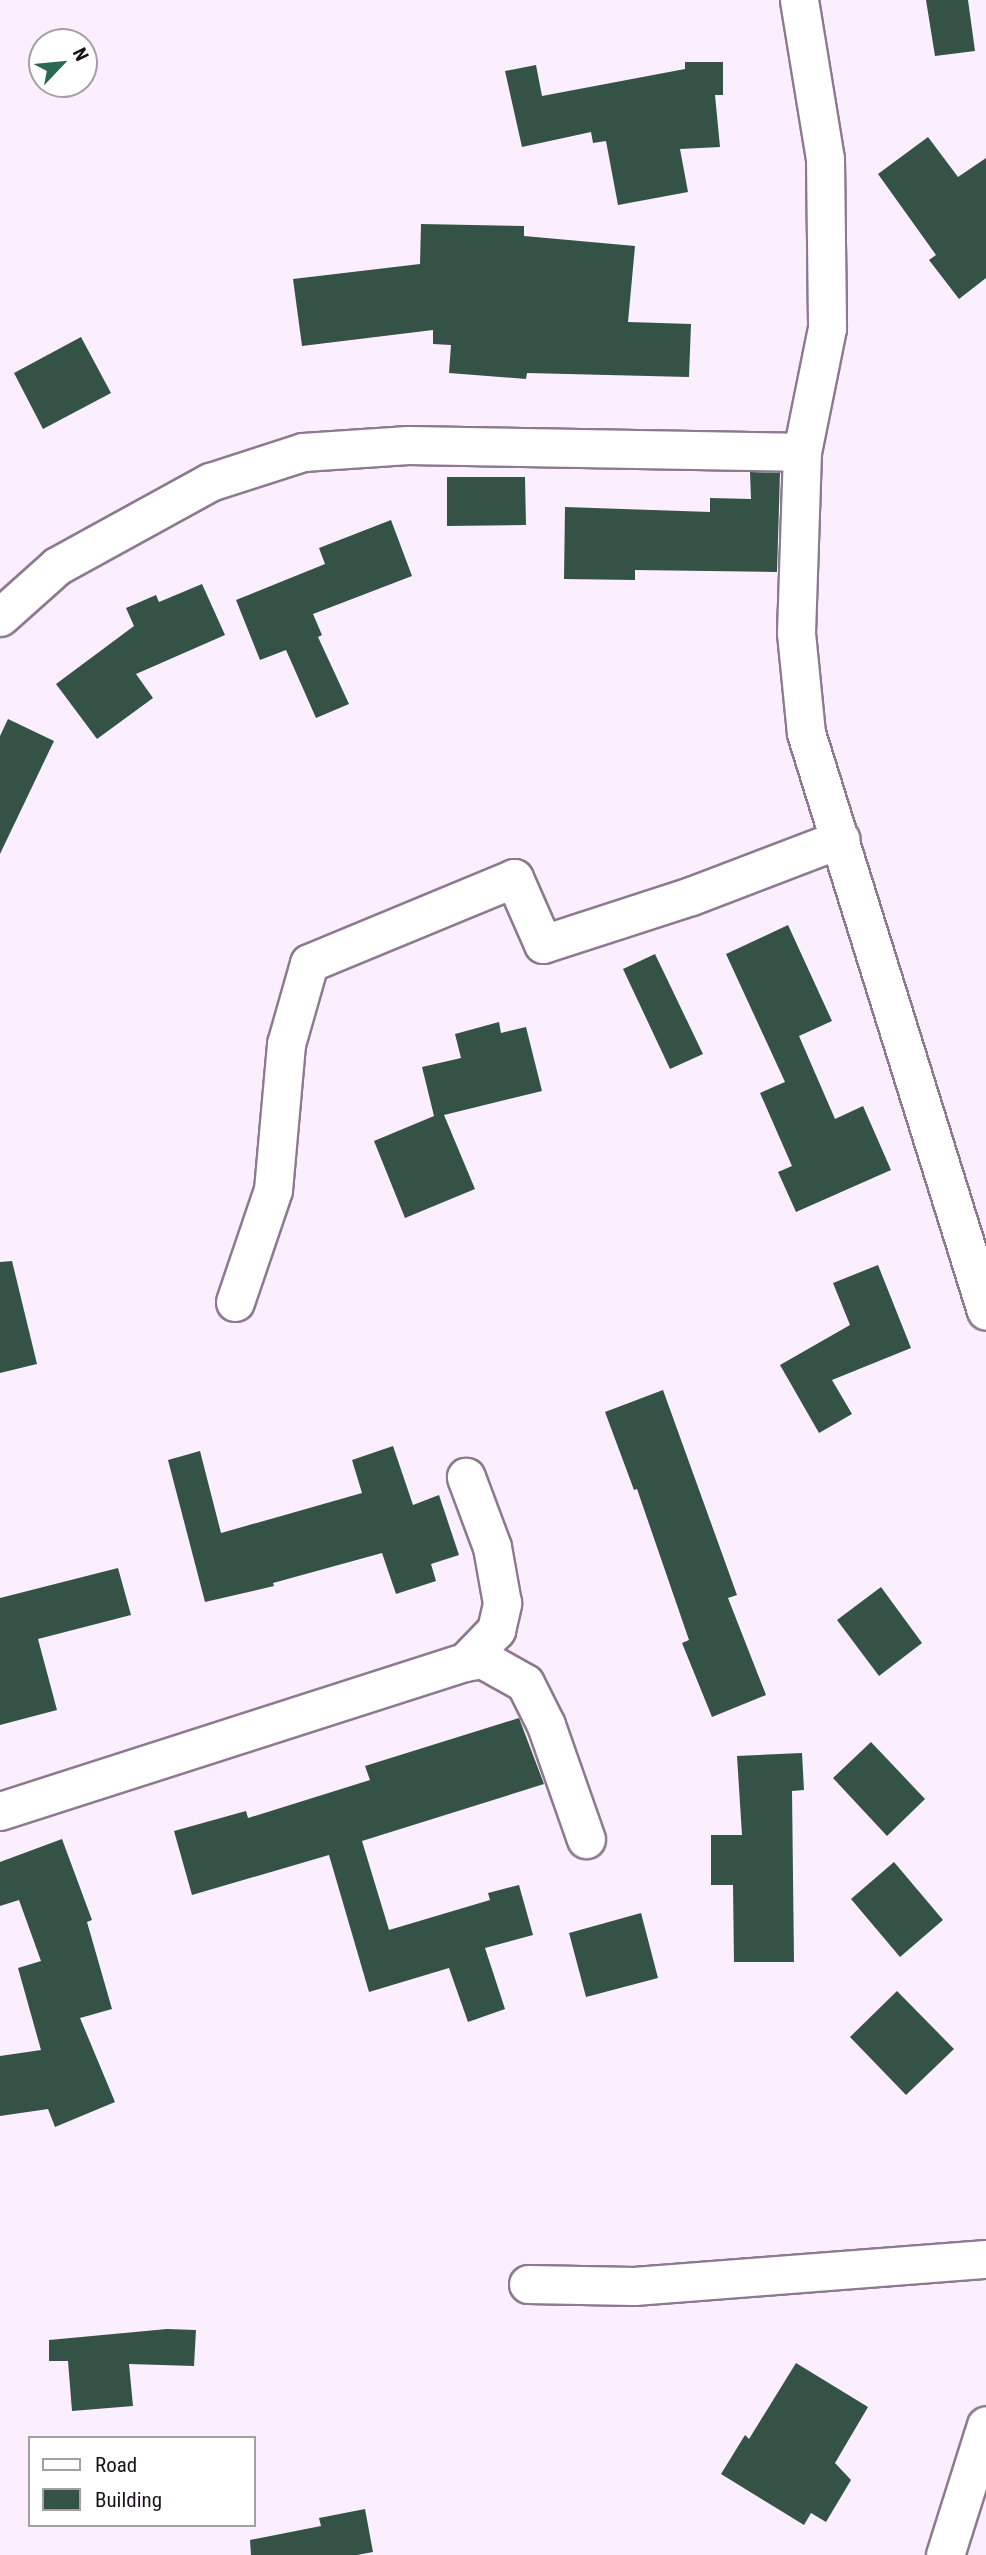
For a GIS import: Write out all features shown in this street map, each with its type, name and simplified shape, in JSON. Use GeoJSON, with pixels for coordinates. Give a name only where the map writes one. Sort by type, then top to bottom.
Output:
{"type":"FeatureCollection","features":[{"type":"Feature","properties":{"kind":"street"},"geometry":{"type":"LineString","coordinates":[[799,0],[825,159],[827,315],[802,453],[796,634],[806,733],[935,1155],[986,1311]]}},
{"type":"Feature","properties":{"kind":"street"},"geometry":{"type":"LineString","coordinates":[[0,617],[57,566],[210,482],[303,452],[408,445],[802,453]]}},
{"type":"Feature","properties":{"kind":"street"},"geometry":{"type":"LineString","coordinates":[[235,1302],[273,1190],[286,1044],[309,963],[514,878],[544,944],[691,896],[839,839]]}},
{"type":"Feature","properties":{"kind":"street"},"geometry":{"type":"LineString","coordinates":[[465,1661],[496,1630],[502,1603],[492,1547],[466,1477]]}},
{"type":"Feature","properties":{"kind":"street"},"geometry":{"type":"LineString","coordinates":[[0,1811],[465,1661],[482,1659],[525,1683],[546,1725],[586,1839]]}},
{"type":"Feature","properties":{"kind":"street"},"geometry":{"type":"LineString","coordinates":[[528,2284],[634,2286],[986,2259]]}},
{"type":"Feature","properties":{"kind":"street"},"geometry":{"type":"LineString","coordinates":[[945,2555],[986,2425]]}},
{"type":"Feature","properties":{"kind":"building"},"geometry":{"type":"Polygon","coordinates":[[[926,0],[968,0],[975,51],[935,56],[926,0]]]}},
{"type":"Feature","properties":{"kind":"building"},"geometry":{"type":"Polygon","coordinates":[[[685,62],[723,62],[723,95],[715,95],[720,147],[680,149],[688,192],[618,205],[606,141],[593,143],[591,132],[522,147],[505,71],[536,65],[542,96],[685,69],[685,62]]]}},
{"type":"Feature","properties":{"kind":"building"},"geometry":{"type":"Polygon","coordinates":[[[928,137],[958,177],[986,158],[986,278],[959,299],[929,260],[936,255],[878,174],[928,137]]]}},
{"type":"Feature","properties":{"kind":"building"},"geometry":{"type":"Polygon","coordinates":[[[421,224],[524,226],[524,236],[635,246],[628,322],[691,324],[689,377],[527,373],[526,379],[449,373],[451,345],[433,344],[433,330],[302,346],[293,279],[420,264],[421,224]]]}},
{"type":"Feature","properties":{"kind":"building"},"geometry":{"type":"Polygon","coordinates":[[[81,337],[111,393],[43,429],[14,373],[81,337]]]}},
{"type":"Feature","properties":{"kind":"building"},"geometry":{"type":"Polygon","coordinates":[[[750,472],[780,473],[777,572],[635,570],[635,580],[564,579],[565,507],[710,512],[710,498],[751,499],[750,472]]]}},
{"type":"Feature","properties":{"kind":"building"},"geometry":{"type":"Polygon","coordinates":[[[447,477],[525,477],[526,525],[447,526],[447,477]]]}},
{"type":"Feature","properties":{"kind":"building"},"geometry":{"type":"Polygon","coordinates":[[[391,520],[412,576],[313,614],[322,635],[318,637],[349,704],[316,718],[286,650],[260,660],[236,600],[325,564],[319,548],[391,520]]]}},
{"type":"Feature","properties":{"kind":"building"},"geometry":{"type":"Polygon","coordinates":[[[202,584],[225,635],[136,674],[153,698],[97,739],[56,684],[134,626],[126,608],[156,595],[159,602],[202,584]]]}},
{"type":"Feature","properties":{"kind":"building"},"geometry":{"type":"Polygon","coordinates":[[[8,719],[54,741],[0,854],[0,736],[8,719]]]}},
{"type":"Feature","properties":{"kind":"building"},"geometry":{"type":"Polygon","coordinates":[[[788,925],[832,1021],[799,1036],[835,1119],[863,1106],[891,1170],[796,1212],[778,1172],[792,1166],[760,1093],[785,1082],[726,954],[788,925]]]}},
{"type":"Feature","properties":{"kind":"building"},"geometry":{"type":"Polygon","coordinates":[[[655,954],[703,1054],[670,1069],[623,969],[655,954]]]}},
{"type":"Feature","properties":{"kind":"building"},"geometry":{"type":"Polygon","coordinates":[[[499,1022],[501,1033],[526,1027],[542,1091],[444,1115],[475,1189],[405,1218],[374,1141],[434,1116],[422,1067],[461,1058],[455,1034],[499,1022]]]}},
{"type":"Feature","properties":{"kind":"building"},"geometry":{"type":"Polygon","coordinates":[[[12,1261],[37,1364],[0,1373],[0,1262],[12,1261]]]}},
{"type":"Feature","properties":{"kind":"building"},"geometry":{"type":"Polygon","coordinates":[[[878,1265],[911,1348],[832,1380],[852,1414],[819,1433],[780,1365],[850,1325],[833,1283],[878,1265]]]}},
{"type":"Feature","properties":{"kind":"building"},"geometry":{"type":"Polygon","coordinates":[[[663,1390],[737,1595],[728,1598],[766,1695],[712,1717],[682,1643],[689,1640],[637,1489],[634,1490],[605,1412],[663,1390]]]}},
{"type":"Feature","properties":{"kind":"building"},"geometry":{"type":"Polygon","coordinates":[[[393,1446],[413,1505],[439,1495],[459,1555],[431,1564],[436,1581],[396,1594],[382,1553],[273,1583],[274,1586],[205,1602],[168,1460],[200,1451],[221,1533],[362,1493],[352,1460],[393,1446]]]}},
{"type":"Feature","properties":{"kind":"building"},"geometry":{"type":"Polygon","coordinates":[[[118,1568],[131,1615],[38,1639],[57,1710],[0,1725],[0,1598],[118,1568]]]}},
{"type":"Feature","properties":{"kind":"building"},"geometry":{"type":"Polygon","coordinates":[[[881,1587],[922,1643],[879,1676],[837,1620],[881,1587]]]}},
{"type":"Feature","properties":{"kind":"building"},"geometry":{"type":"Polygon","coordinates":[[[519,1718],[544,1784],[362,1841],[389,1930],[490,1900],[488,1893],[519,1885],[533,1935],[485,1948],[505,2009],[468,2022],[449,1968],[369,1992],[329,1855],[192,1895],[174,1831],[246,1811],[248,1818],[370,1780],[365,1766],[519,1718]]]}},
{"type":"Feature","properties":{"kind":"building"},"geometry":{"type":"Polygon","coordinates":[[[871,1742],[925,1799],[887,1836],[833,1778],[871,1742]]]}},
{"type":"Feature","properties":{"kind":"building"},"geometry":{"type":"Polygon","coordinates":[[[802,1753],[804,1790],[792,1791],[794,1962],[734,1962],[733,1885],[711,1885],[711,1835],[742,1835],[737,1756],[802,1753]]]}},
{"type":"Feature","properties":{"kind":"building"},"geometry":{"type":"Polygon","coordinates":[[[62,1839],[92,1920],[87,1922],[112,2009],[80,2018],[115,2102],[55,2127],[48,2109],[0,2116],[0,2056],[41,2050],[18,1968],[41,1961],[19,1900],[0,1906],[0,1862],[62,1839]]]}},
{"type":"Feature","properties":{"kind":"building"},"geometry":{"type":"Polygon","coordinates":[[[894,1862],[943,1920],[900,1957],[851,1899],[894,1862]]]}},
{"type":"Feature","properties":{"kind":"building"},"geometry":{"type":"Polygon","coordinates":[[[641,1913],[658,1978],[586,1997],[569,1933],[641,1913]]]}},
{"type":"Feature","properties":{"kind":"building"},"geometry":{"type":"Polygon","coordinates":[[[897,1991],[954,2049],[906,2095],[850,2037],[897,1991]]]}},
{"type":"Feature","properties":{"kind":"building"},"geometry":{"type":"Polygon","coordinates":[[[167,2329],[196,2330],[194,2366],[129,2364],[133,2406],[72,2411],[68,2361],[49,2361],[49,2340],[167,2329]]]}},
{"type":"Feature","properties":{"kind":"building"},"geometry":{"type":"Polygon","coordinates":[[[796,2363],[868,2407],[835,2463],[851,2480],[826,2522],[811,2513],[804,2525],[721,2474],[745,2435],[749,2439],[796,2363]]]}},
{"type":"Feature","properties":{"kind":"building"},"geometry":{"type":"Polygon","coordinates":[[[365,2509],[373,2552],[357,2555],[251,2555],[250,2540],[321,2526],[319,2518],[365,2509]]]}}]}
